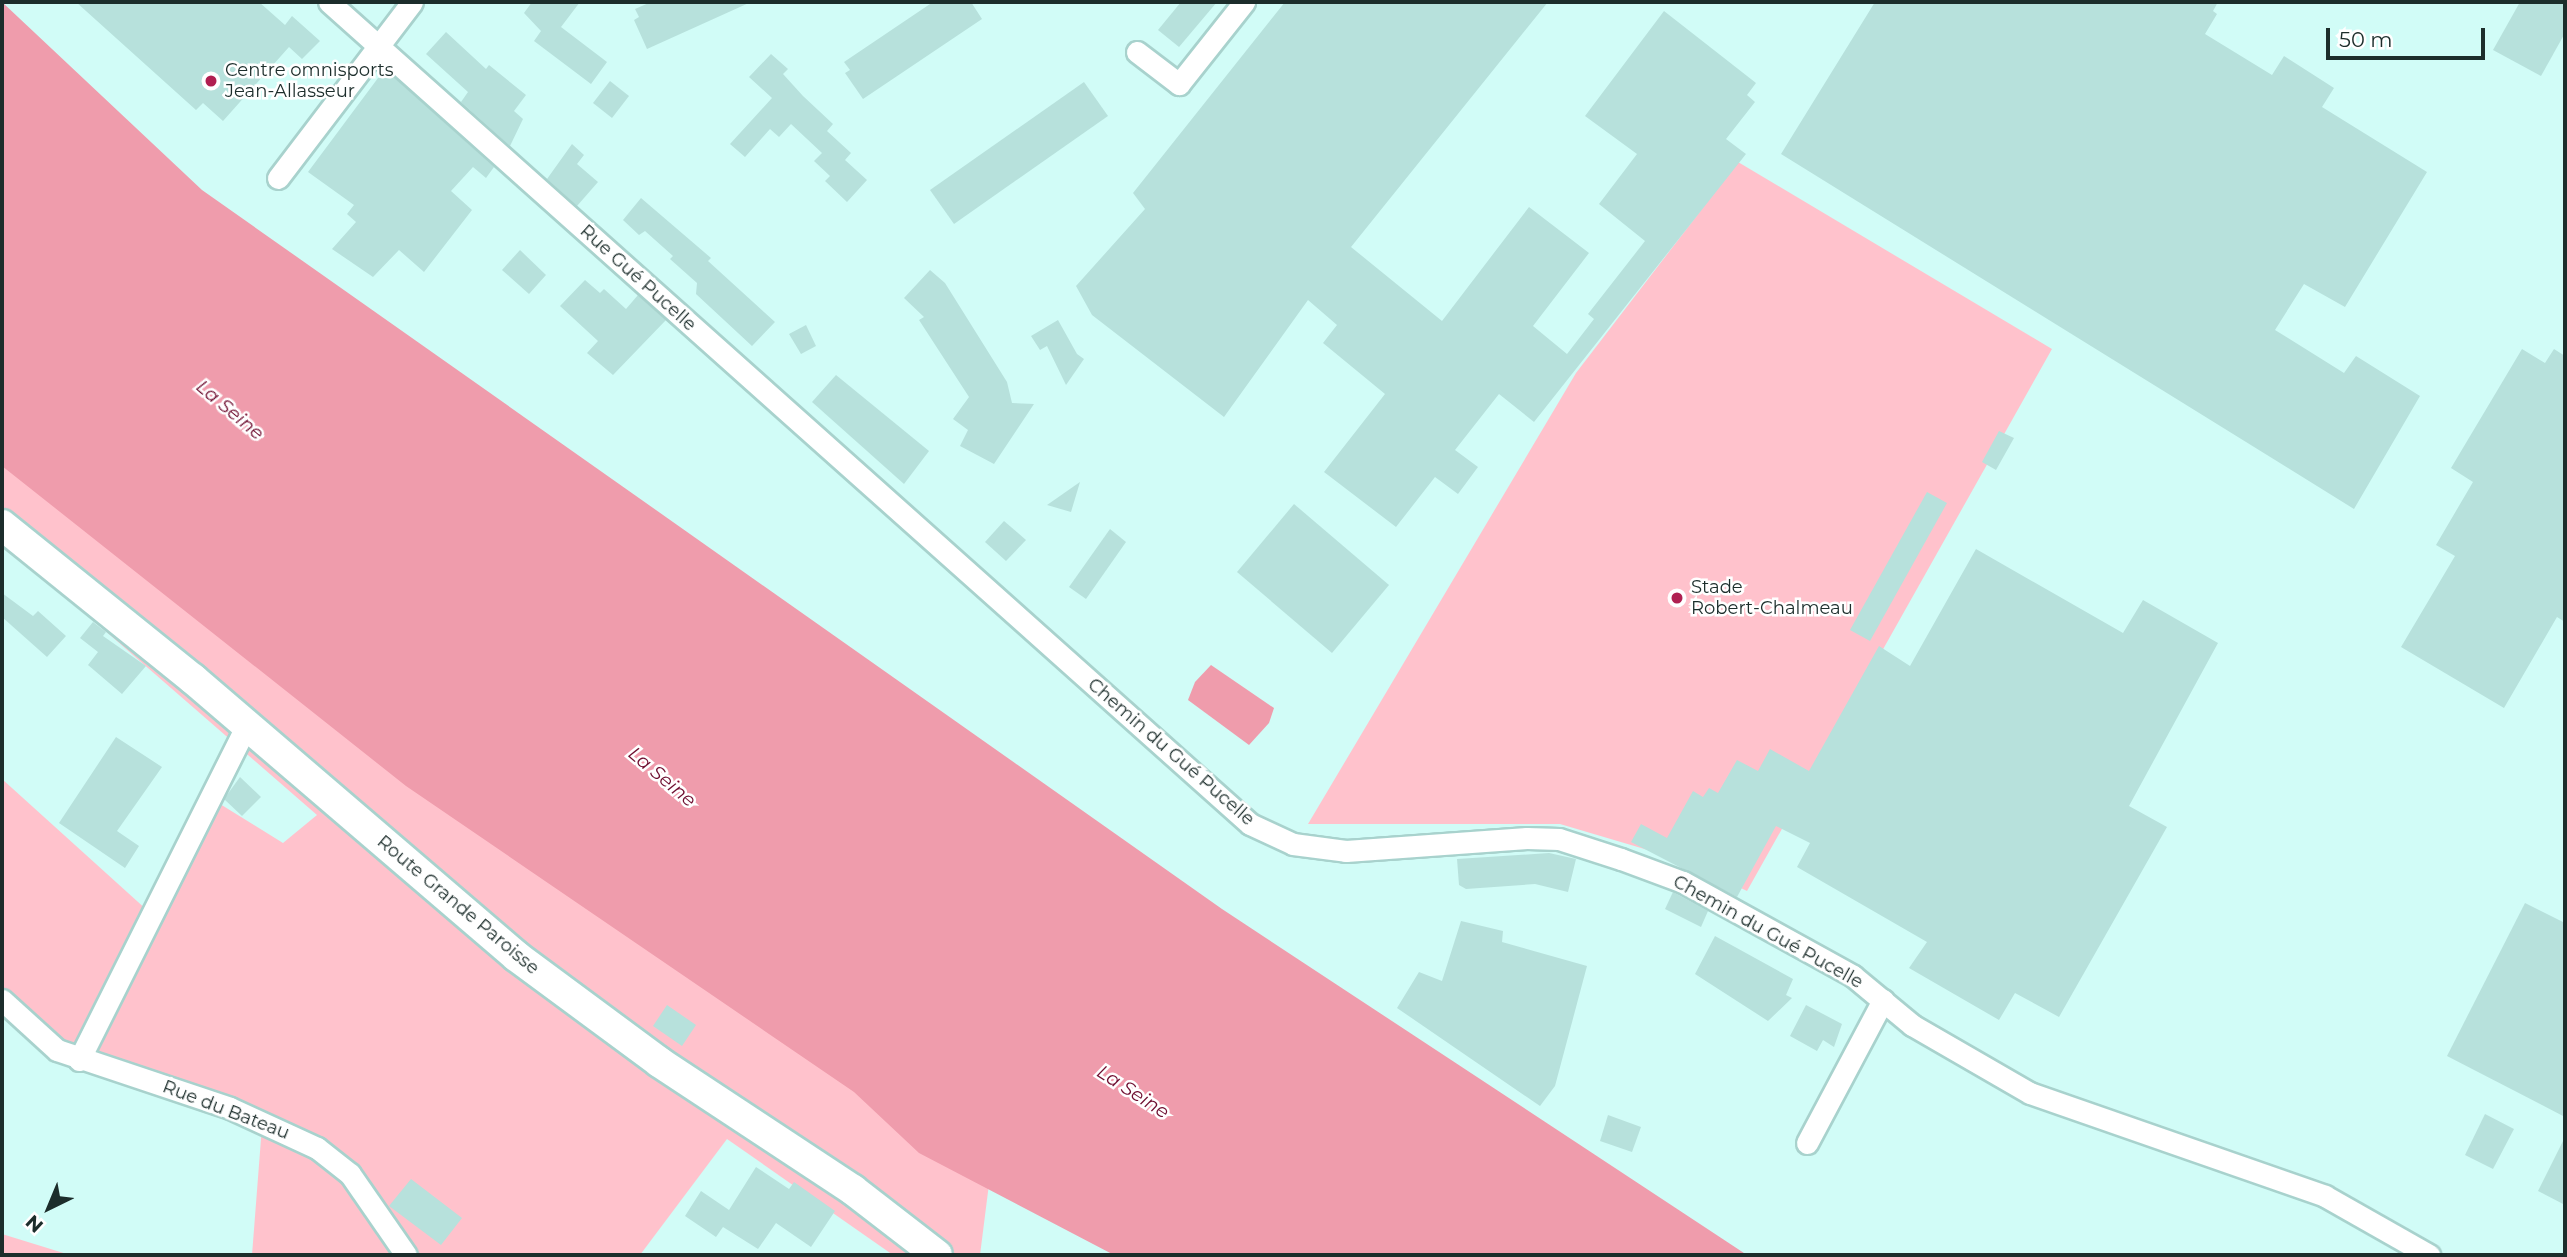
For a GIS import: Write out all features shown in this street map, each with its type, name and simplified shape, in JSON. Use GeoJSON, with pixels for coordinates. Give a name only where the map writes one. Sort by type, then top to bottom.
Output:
{"type":"FeatureCollection","features":[{"type":"Feature","properties":{"kind":"main road","name":"Route Grande Paroisse"},"geometry":{"type":"LineString","coordinates":[[2,525],[246,726],[516,956],[659,1062],[853,1190],[937,1255]]}},
{"type":"Feature","properties":{"kind":"street","name":"Rue Gué Pucelle"},"geometry":{"type":"LineString","coordinates":[[329,2],[946,554]]}},
{"type":"Feature","properties":{"kind":"street"},"geometry":{"type":"LineString","coordinates":[[278,178],[412,2]]}},
{"type":"Feature","properties":{"kind":"street"},"geometry":{"type":"LineString","coordinates":[[1137,52],[1179,84],[1244,2]]}},
{"type":"Feature","properties":{"kind":"street","name":"Chemin du Gué Pucelle"},"geometry":{"type":"LineString","coordinates":[[946,554],[1250,824],[1293,844],[1346,851],[1559,839],[1683,882],[1853,976],[1912,1025],[2029,1093],[2325,1196],[2429,1255]]}},
{"type":"Feature","properties":{"kind":"street"},"geometry":{"type":"LineString","coordinates":[[79,1060],[246,726]]}},
{"type":"Feature","properties":{"kind":"street","name":"Rue du Bateau"},"geometry":{"type":"LineString","coordinates":[[2,1000],[57,1050],[79,1060],[230,1108],[317,1148],[350,1174],[406,1255]]}},
{"type":"Feature","properties":{"kind":"street"},"geometry":{"type":"LineString","coordinates":[[1807,1143],[1884,1000]]}},
{"type":"Feature","properties":{"kind":"shaded area","name":"Stade Robert-Chalmeau"},"geometry":{"type":"Polygon","coordinates":[[[1738,162],[2052,349],[1747,891],[1685,861],[1560,824],[1308,824],[1576,373],[1738,162]]]}},
{"type":"Feature","properties":{"kind":"shaded area"},"geometry":{"type":"Polygon","coordinates":[[[2,453],[990,1176],[980,1255],[893,1255],[727,1139],[640,1255],[252,1255],[262,1126],[77,1063],[2,993],[2,779],[148,911],[220,804],[283,843],[317,815],[2,541],[2,453]]]}},
{"type":"Feature","properties":{"kind":"shaded area"},"geometry":{"type":"Polygon","coordinates":[[[2,1234],[70,1255],[2,1255],[2,1234]]]}},
{"type":"Feature","properties":{"kind":"water","name":"La Seine"},"geometry":{"type":"Polygon","coordinates":[[[2,2],[202,190],[1222,909],[1747,1255],[1114,1255],[919,1153],[854,1092],[406,786],[2,466],[2,2]]]}},
{"type":"Feature","properties":{"kind":"water"},"geometry":{"type":"Polygon","coordinates":[[[1211,665],[1274,708],[1269,723],[1249,745],[1188,700],[1195,682],[1211,665]]]}},
{"type":"Feature","properties":{"kind":"building","name":"Centre omnisports Jean-Allasseur"},"geometry":{"type":"Polygon","coordinates":[[[76,2],[259,2],[285,25],[292,16],[320,41],[302,59],[289,47],[223,121],[203,103],[196,110],[76,2]]]}},
{"type":"Feature","properties":{"kind":"building"},"geometry":{"type":"Polygon","coordinates":[[[532,2],[580,2],[561,27],[607,62],[591,84],[534,41],[541,31],[524,13],[532,2]]]}},
{"type":"Feature","properties":{"kind":"building"},"geometry":{"type":"Polygon","coordinates":[[[651,2],[751,2],[647,49],[634,20],[639,17],[635,9],[651,2]]]}},
{"type":"Feature","properties":{"kind":"building"},"geometry":{"type":"Polygon","coordinates":[[[933,2],[971,2],[982,19],[863,99],[845,73],[850,70],[844,62],[933,2]]]}},
{"type":"Feature","properties":{"kind":"building"},"geometry":{"type":"Polygon","coordinates":[[[1181,2],[1217,2],[1179,47],[1158,30],[1181,2]]]}},
{"type":"Feature","properties":{"kind":"building"},"geometry":{"type":"Polygon","coordinates":[[[1285,2],[1548,2],[1351,247],[1442,321],[1529,207],[1589,253],[1533,326],[1567,354],[1594,319],[1588,314],[1645,241],[1599,204],[1637,154],[1585,116],[1664,11],[1756,83],[1747,95],[1755,102],[1726,139],[1746,154],[1534,422],[1499,394],[1455,450],[1478,467],[1458,494],[1435,477],[1396,527],[1324,472],[1385,394],[1323,343],[1337,325],[1308,300],[1224,417],[1092,315],[1076,286],[1145,209],[1133,193],[1285,2]]]}},
{"type":"Feature","properties":{"kind":"building"},"geometry":{"type":"Polygon","coordinates":[[[1875,2],[2218,2],[2213,11],[2217,14],[2205,34],[2272,75],[2284,56],[2334,88],[2322,107],[2427,172],[2345,307],[2304,284],[2275,330],[2344,373],[2356,356],[2420,396],[2354,509],[1781,154],[1875,2]]]}},
{"type":"Feature","properties":{"kind":"building"},"geometry":{"type":"Polygon","coordinates":[[[2520,2],[2565,2],[2565,33],[2541,76],[2493,50],[2520,2]]]}},
{"type":"Feature","properties":{"kind":"building"},"geometry":{"type":"Polygon","coordinates":[[[446,32],[486,69],[489,65],[526,95],[514,111],[523,119],[510,146],[461,102],[468,92],[426,54],[446,32]]]}},
{"type":"Feature","properties":{"kind":"building"},"geometry":{"type":"Polygon","coordinates":[[[771,54],[788,69],[783,74],[833,124],[827,131],[851,153],[845,160],[867,180],[847,202],[825,181],[830,176],[814,161],[822,153],[791,124],[779,137],[770,129],[745,157],[730,144],[772,98],[749,77],[771,54]]]}},
{"type":"Feature","properties":{"kind":"building"},"geometry":{"type":"Polygon","coordinates":[[[393,76],[494,167],[486,178],[473,167],[451,191],[472,210],[424,272],[399,250],[373,277],[332,249],[356,222],[347,214],[354,205],[308,172],[378,78],[393,76]]]}},
{"type":"Feature","properties":{"kind":"building"},"geometry":{"type":"Polygon","coordinates":[[[610,81],[629,96],[612,118],[593,103],[610,81]]]}},
{"type":"Feature","properties":{"kind":"building"},"geometry":{"type":"Polygon","coordinates":[[[1084,82],[1108,116],[954,224],[930,190],[1084,82]]]}},
{"type":"Feature","properties":{"kind":"building"},"geometry":{"type":"Polygon","coordinates":[[[572,144],[584,155],[577,164],[598,182],[577,206],[547,179],[572,144]]]}},
{"type":"Feature","properties":{"kind":"building"},"geometry":{"type":"Polygon","coordinates":[[[641,198],[711,258],[708,261],[775,322],[752,346],[696,294],[697,283],[670,259],[673,256],[645,231],[639,235],[623,220],[641,198]]]}},
{"type":"Feature","properties":{"kind":"building"},"geometry":{"type":"Polygon","coordinates":[[[520,250],[546,275],[529,294],[502,270],[520,250]]]}},
{"type":"Feature","properties":{"kind":"building"},"geometry":{"type":"Polygon","coordinates":[[[930,270],[945,283],[1007,382],[1012,403],[1034,404],[994,464],[960,446],[968,430],[953,419],[969,397],[919,320],[924,317],[904,298],[930,270]]]}},
{"type":"Feature","properties":{"kind":"building"},"geometry":{"type":"Polygon","coordinates":[[[585,280],[600,293],[604,289],[626,309],[638,295],[666,320],[613,375],[587,353],[598,341],[560,306],[585,280]]]}},
{"type":"Feature","properties":{"kind":"building"},"geometry":{"type":"Polygon","coordinates":[[[1058,320],[1077,354],[1084,359],[1066,385],[1047,346],[1040,350],[1031,336],[1058,320]]]}},
{"type":"Feature","properties":{"kind":"building"},"geometry":{"type":"Polygon","coordinates":[[[806,325],[816,346],[801,354],[789,334],[806,325]]]}},
{"type":"Feature","properties":{"kind":"building"},"geometry":{"type":"Polygon","coordinates":[[[2522,349],[2545,363],[2554,349],[2565,356],[2565,622],[2557,617],[2504,708],[2401,647],[2455,556],[2436,545],[2473,482],[2451,468],[2522,349]]]}},
{"type":"Feature","properties":{"kind":"building"},"geometry":{"type":"Polygon","coordinates":[[[836,375],[929,451],[904,484],[812,402],[836,375]]]}},
{"type":"Feature","properties":{"kind":"building"},"geometry":{"type":"Polygon","coordinates":[[[1999,431],[2014,438],[1996,470],[1982,462],[1999,431]]]}},
{"type":"Feature","properties":{"kind":"building"},"geometry":{"type":"Polygon","coordinates":[[[1080,482],[1071,512],[1047,505],[1080,482]]]}},
{"type":"Feature","properties":{"kind":"building"},"geometry":{"type":"Polygon","coordinates":[[[1927,492],[1947,503],[1870,641],[1850,630],[1927,492]]]}},
{"type":"Feature","properties":{"kind":"building"},"geometry":{"type":"Polygon","coordinates":[[[1294,504],[1389,585],[1332,653],[1237,572],[1294,504]]]}},
{"type":"Feature","properties":{"kind":"building"},"geometry":{"type":"Polygon","coordinates":[[[1004,521],[1026,540],[1006,561],[985,542],[1004,521]]]}},
{"type":"Feature","properties":{"kind":"building"},"geometry":{"type":"Polygon","coordinates":[[[1110,529],[1126,542],[1086,599],[1069,587],[1110,529]]]}},
{"type":"Feature","properties":{"kind":"building"},"geometry":{"type":"Polygon","coordinates":[[[1976,549],[2123,633],[2143,600],[2218,643],[2129,806],[2167,827],[2059,1017],[2015,993],[1999,1020],[1909,968],[1927,942],[1797,867],[1810,843],[1776,826],[1737,897],[1631,842],[1641,824],[1667,838],[1693,791],[1703,797],[1709,788],[1718,793],[1737,760],[1758,771],[1770,749],[1809,771],[1879,646],[1910,666],[1976,549]]]}},
{"type":"Feature","properties":{"kind":"building"},"geometry":{"type":"Polygon","coordinates":[[[2,593],[33,616],[38,611],[66,636],[47,657],[2,617],[2,593]]]}},
{"type":"Feature","properties":{"kind":"building"},"geometry":{"type":"Polygon","coordinates":[[[93,622],[106,632],[103,636],[146,666],[122,694],[88,665],[98,652],[80,638],[93,622]]]}},
{"type":"Feature","properties":{"kind":"building"},"geometry":{"type":"Polygon","coordinates":[[[116,737],[162,767],[117,831],[139,846],[125,868],[59,823],[116,737]]]}},
{"type":"Feature","properties":{"kind":"building"},"geometry":{"type":"Polygon","coordinates":[[[240,777],[261,797],[242,816],[224,799],[240,777]]]}},
{"type":"Feature","properties":{"kind":"building"},"geometry":{"type":"Polygon","coordinates":[[[1549,853],[1576,859],[1568,892],[1535,884],[1466,889],[1459,885],[1457,859],[1549,853]]]}},
{"type":"Feature","properties":{"kind":"building"},"geometry":{"type":"Polygon","coordinates":[[[1673,892],[1708,911],[1701,927],[1665,909],[1673,892]]]}},
{"type":"Feature","properties":{"kind":"building"},"geometry":{"type":"Polygon","coordinates":[[[2525,903],[2565,923],[2565,1117],[2447,1056],[2525,903]]]}},
{"type":"Feature","properties":{"kind":"building"},"geometry":{"type":"Polygon","coordinates":[[[1461,921],[1503,931],[1502,942],[1587,966],[1555,1086],[1540,1106],[1397,1008],[1419,972],[1442,981],[1461,921]]]}},
{"type":"Feature","properties":{"kind":"building"},"geometry":{"type":"Polygon","coordinates":[[[1715,936],[1793,979],[1786,995],[1792,998],[1768,1021],[1695,974],[1715,936]]]}},
{"type":"Feature","properties":{"kind":"building"},"geometry":{"type":"Polygon","coordinates":[[[667,1005],[696,1025],[682,1046],[653,1026],[667,1005]]]}},
{"type":"Feature","properties":{"kind":"building"},"geometry":{"type":"Polygon","coordinates":[[[1806,1005],[1842,1024],[1834,1047],[1823,1040],[1817,1051],[1790,1036],[1806,1005]]]}},
{"type":"Feature","properties":{"kind":"building"},"geometry":{"type":"Polygon","coordinates":[[[2485,1114],[2514,1129],[2493,1169],[2465,1155],[2485,1114]]]}},
{"type":"Feature","properties":{"kind":"building"},"geometry":{"type":"Polygon","coordinates":[[[1608,1115],[1641,1127],[1632,1152],[1600,1141],[1608,1115]]]}},
{"type":"Feature","properties":{"kind":"building"},"geometry":{"type":"Polygon","coordinates":[[[2565,1137],[2565,1205],[2538,1191],[2565,1137]]]}},
{"type":"Feature","properties":{"kind":"building"},"geometry":{"type":"Polygon","coordinates":[[[756,1167],[789,1189],[794,1182],[835,1211],[811,1247],[776,1223],[758,1249],[723,1227],[716,1237],[685,1216],[701,1191],[729,1210],[756,1167]]]}},
{"type":"Feature","properties":{"kind":"building"},"geometry":{"type":"Polygon","coordinates":[[[411,1179],[462,1218],[441,1245],[389,1206],[411,1179]]]}},
{"type":"Feature","properties":{"kind":"place","name":"Centre omnisports Jean-Allasseur"},"geometry":{"type":"Point","coordinates":[211,81]}},
{"type":"Feature","properties":{"kind":"place","name":"Stade Robert-Chalmeau"},"geometry":{"type":"Point","coordinates":[1677,598]}}]}
